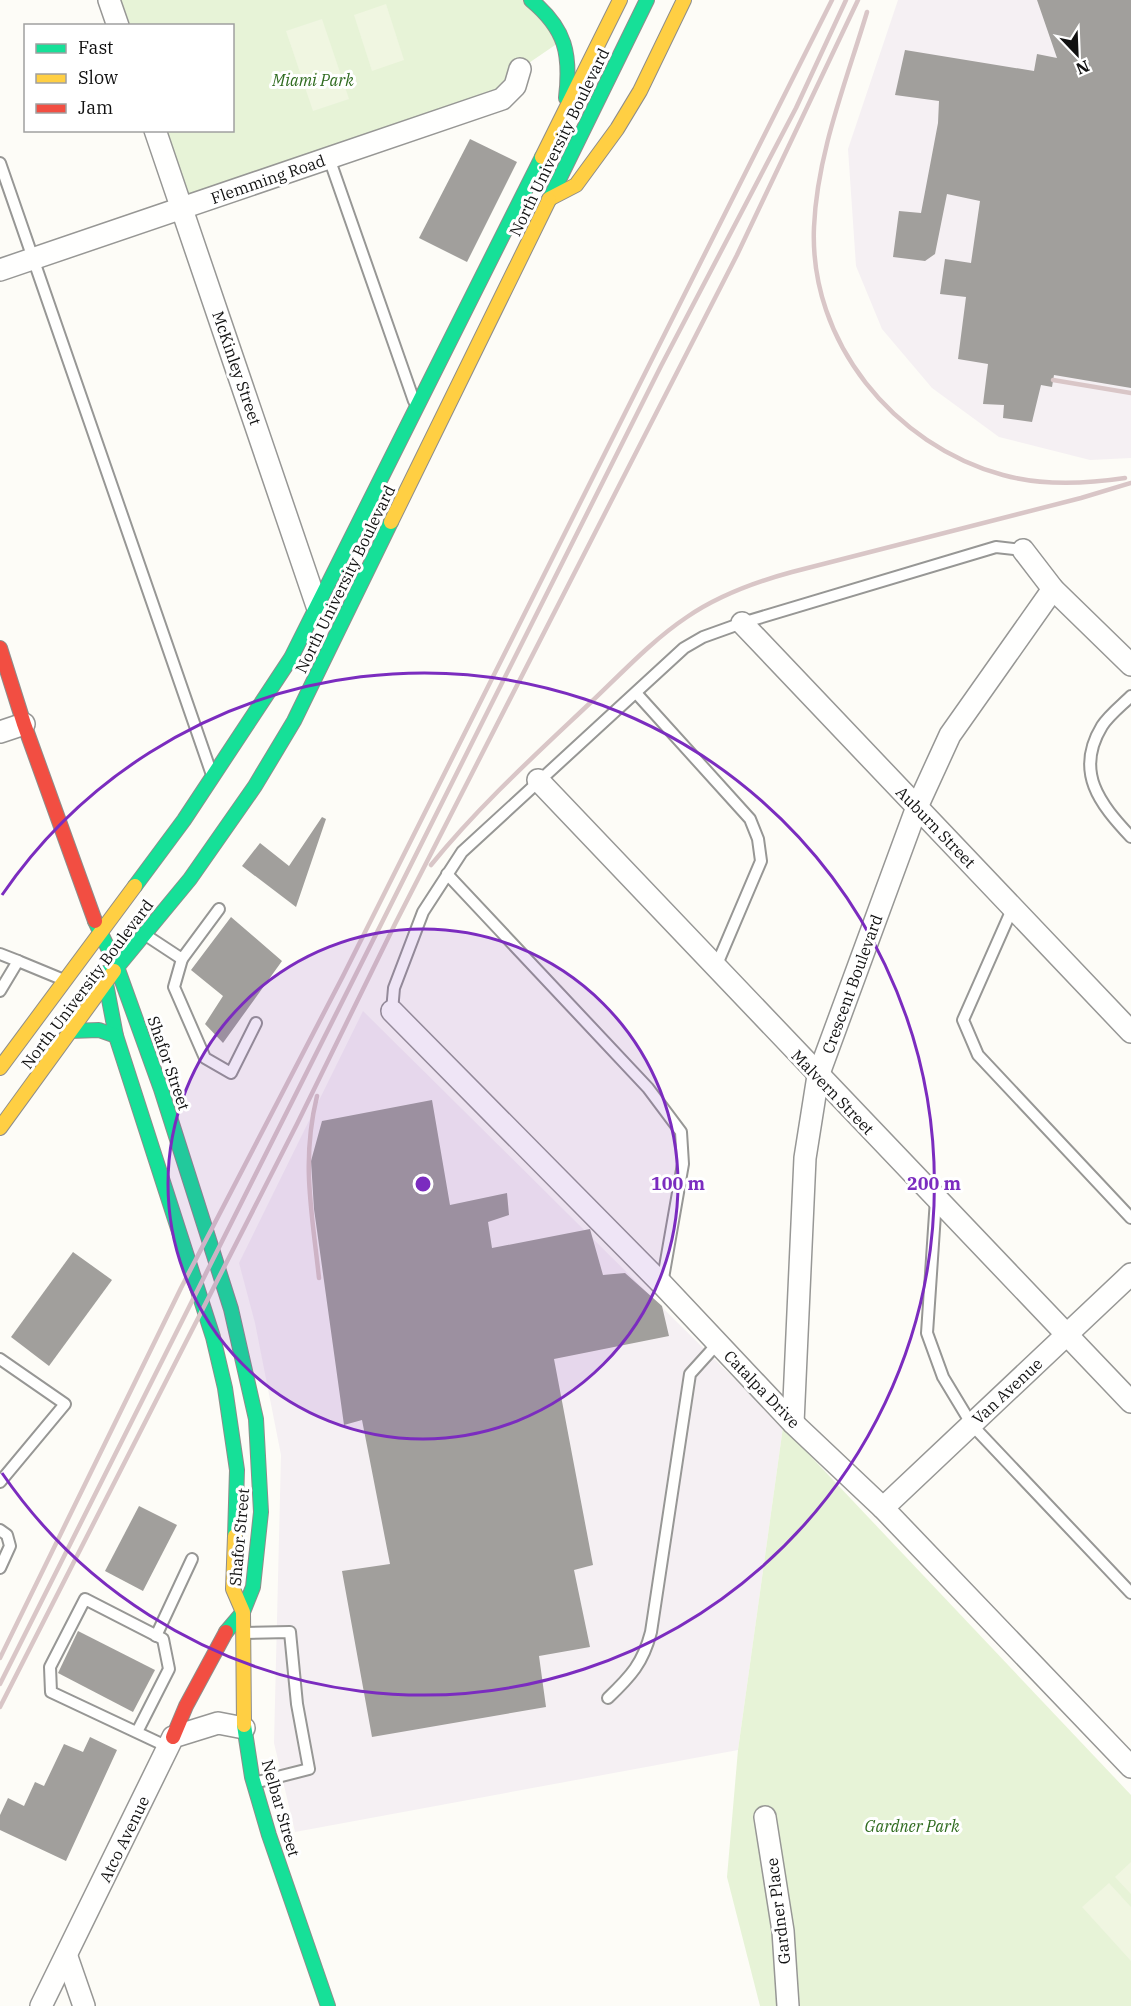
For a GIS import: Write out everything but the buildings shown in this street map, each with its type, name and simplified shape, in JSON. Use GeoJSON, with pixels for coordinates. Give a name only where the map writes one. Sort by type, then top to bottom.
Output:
{"type":"FeatureCollection","features":[{"type":"Feature","properties":{"kind":"main road"},"geometry":{"type":"LineString","coordinates":[[531,0],[550,14],[564,39],[570,70],[564,115]]}},
{"type":"Feature","properties":{"kind":"main road","name":"North University Boulevard"},"geometry":{"type":"LineString","coordinates":[[0,1068],[213,778],[291,658],[620,0]]}},
{"type":"Feature","properties":{"kind":"main road","name":"North University Boulevard"},"geometry":{"type":"LineString","coordinates":[[0,1128],[117,967],[190,879],[255,786],[294,721],[648,0]]}},
{"type":"Feature","properties":{"kind":"main road"},"geometry":{"type":"LineString","coordinates":[[549,199],[576,185],[617,129],[640,92],[681,6]]}},
{"type":"Feature","properties":{"kind":"main road","name":"Shafor Street"},"geometry":{"type":"LineString","coordinates":[[0,648],[24,724],[99,932],[117,967],[161,1089],[231,1309],[256,1419],[261,1512],[253,1587],[243,1612]]}},
{"type":"Feature","properties":{"kind":"main road","name":"Shafor Street"},"geometry":{"type":"LineString","coordinates":[[99,932],[116,1036],[213,1337],[225,1388],[237,1470],[233,1589],[243,1612]]}},
{"type":"Feature","properties":{"kind":"main road"},"geometry":{"type":"LineString","coordinates":[[70,1031],[92,1028],[105,1030],[116,1036]]}},
{"type":"Feature","properties":{"kind":"main road"},"geometry":{"type":"LineString","coordinates":[[171,1742],[186,1706],[221,1638],[243,1612]]}},
{"type":"Feature","properties":{"kind":"main road","name":"Nelbar Street"},"geometry":{"type":"LineString","coordinates":[[243,1612],[244,1728],[254,1784],[328,2006]]}},
{"type":"Feature","properties":{"kind":"street"},"geometry":{"type":"LineString","coordinates":[[109,0],[117,24]]}},
{"type":"Feature","properties":{"kind":"street","name":"Flemming Road"},"geometry":{"type":"LineString","coordinates":[[0,270],[502,99],[515,86],[520,69]]}},
{"type":"Feature","properties":{"kind":"street","name":"McKinley Street"},"geometry":{"type":"LineString","coordinates":[[156,132],[317,606]]}},
{"type":"Feature","properties":{"kind":"street"},"geometry":{"type":"LineString","coordinates":[[1023,550],[1053,589],[1131,665]]}},
{"type":"Feature","properties":{"kind":"street","name":"Crescent Boulevard"},"geometry":{"type":"LineString","coordinates":[[793,1423],[805,1158],[818,1076],[917,807],[950,735],[1053,589]]}},
{"type":"Feature","properties":{"kind":"street","name":"Auburn Street"},"geometry":{"type":"LineString","coordinates":[[741,622],[1131,1032]]}},
{"type":"Feature","properties":{"kind":"street"},"geometry":{"type":"LineString","coordinates":[[0,732],[24,724]]}},
{"type":"Feature","properties":{"kind":"street","name":"Malvern Street"},"geometry":{"type":"LineString","coordinates":[[538,780],[1131,1402]]}},
{"type":"Feature","properties":{"kind":"street","name":"Catalpa Drive"},"geometry":{"type":"LineString","coordinates":[[393,1011],[662,1284],[793,1423],[883,1508],[1130,1765]]}},
{"type":"Feature","properties":{"kind":"street","name":"Van Avenue"},"geometry":{"type":"LineString","coordinates":[[883,1508],[1131,1275]]}},
{"type":"Feature","properties":{"kind":"street"},"geometry":{"type":"LineString","coordinates":[[171,1742],[218,1723],[244,1728]]}},
{"type":"Feature","properties":{"kind":"street","name":"Atco Avenue"},"geometry":{"type":"LineString","coordinates":[[41,2006],[171,1742]]}},
{"type":"Feature","properties":{"kind":"street","name":"Gardner Place"},"geometry":{"type":"LineString","coordinates":[[765,1817],[783,1931],[788,2006]]}},
{"type":"Feature","properties":{"kind":"street"},"geometry":{"type":"LineString","coordinates":[[67,1957],[84,2006]]}},
{"type":"Feature","properties":{"kind":"lane"},"geometry":{"type":"LineString","coordinates":[[329,158],[416,407]]}},
{"type":"Feature","properties":{"kind":"lane"},"geometry":{"type":"LineString","coordinates":[[0,163],[213,778]]}},
{"type":"Feature","properties":{"kind":"lane"},"geometry":{"type":"LineString","coordinates":[[393,1011],[394,988],[423,912],[462,852],[538,780],[637,694],[684,648],[703,637],[741,622],[996,547],[1023,550]]}},
{"type":"Feature","properties":{"kind":"lane"},"geometry":{"type":"LineString","coordinates":[[637,694],[750,819],[758,839],[761,861],[716,969]]}},
{"type":"Feature","properties":{"kind":"lane"},"geometry":{"type":"LineString","coordinates":[[1131,696],[1102,726],[1088,766],[1103,808],[1131,837]]}},
{"type":"Feature","properties":{"kind":"lane"},"geometry":{"type":"LineString","coordinates":[[447,874],[648,1088],[681,1132],[683,1164],[662,1284]]}},
{"type":"Feature","properties":{"kind":"lane"},"geometry":{"type":"LineString","coordinates":[[1013,908],[963,1020],[978,1054],[1131,1218]]}},
{"type":"Feature","properties":{"kind":"lane"},"geometry":{"type":"LineString","coordinates":[[219,909],[182,959],[174,987],[206,1058],[231,1073],[256,1023]]}},
{"type":"Feature","properties":{"kind":"lane"},"geometry":{"type":"LineString","coordinates":[[144,934],[182,959]]}},
{"type":"Feature","properties":{"kind":"lane"},"geometry":{"type":"LineString","coordinates":[[0,954],[65,980]]}},
{"type":"Feature","properties":{"kind":"lane"},"geometry":{"type":"LineString","coordinates":[[0,991],[18,961]]}},
{"type":"Feature","properties":{"kind":"lane"},"geometry":{"type":"LineString","coordinates":[[936,1199],[927,1333],[943,1377],[972,1425],[1131,1593]]}},
{"type":"Feature","properties":{"kind":"lane"},"geometry":{"type":"LineString","coordinates":[[608,1698],[627,1681],[645,1657],[651,1632],[690,1374],[718,1343]]}},
{"type":"Feature","properties":{"kind":"lane"},"geometry":{"type":"LineString","coordinates":[[0,1359],[65,1404],[0,1482]]}},
{"type":"Feature","properties":{"kind":"lane"},"geometry":{"type":"LineString","coordinates":[[0,1530],[7,1535],[10,1546],[0,1568]]}},
{"type":"Feature","properties":{"kind":"lane"},"geometry":{"type":"LineString","coordinates":[[156,1636],[192,1559]]}},
{"type":"Feature","properties":{"kind":"lane"},"geometry":{"type":"LineString","coordinates":[[137,1732],[170,1669],[163,1639],[85,1599],[50,1667],[51,1692],[137,1732],[171,1742]]}},
{"type":"Feature","properties":{"kind":"lane"},"geometry":{"type":"LineString","coordinates":[[243,1633],[290,1632],[297,1704],[309,1769],[254,1784]]}},
{"type":"Feature","properties":{"kind":"shaded area"},"geometry":{"type":"Polygon","coordinates":[[[898,0],[1131,0],[1131,458],[1090,460],[999,437],[932,388],[882,329],[856,266],[848,149],[898,0]]]}},
{"type":"Feature","properties":{"kind":"shaded area"},"geometry":{"type":"Polygon","coordinates":[[[363,1011],[783,1427],[738,1750],[295,1832],[274,1743],[281,1455],[255,1323],[239,1263],[363,1011]]]}},
{"type":"Feature","properties":{"kind":"green space","name":"Miami Park"},"geometry":{"type":"Polygon","coordinates":[[[109,0],[531,0],[564,39],[520,69],[515,86],[182,208],[155,132],[234,132],[234,24],[118,24],[109,0]]]}},
{"type":"Feature","properties":{"kind":"green space"},"geometry":{"type":"Polygon","coordinates":[[[386,4],[404,60],[372,71],[354,15],[386,4]]]}},
{"type":"Feature","properties":{"kind":"green space"},"geometry":{"type":"Polygon","coordinates":[[[322,19],[349,99],[313,111],[286,31],[322,19]]]}},
{"type":"Feature","properties":{"kind":"green space","name":"Gardner Park"},"geometry":{"type":"Polygon","coordinates":[[[783,1427],[1131,1795],[1131,2006],[760,2006],[727,1877],[738,1750],[783,1427]]]}},
{"type":"Feature","properties":{"kind":"green space"},"geometry":{"type":"Polygon","coordinates":[[[1131,1862],[1131,1894],[1115,1877],[1131,1862]]]}},
{"type":"Feature","properties":{"kind":"green space"},"geometry":{"type":"Polygon","coordinates":[[[1109,1883],[1131,1907],[1131,1961],[1082,1907],[1109,1883]]]}},
{"type":"Feature","properties":{"kind":"railway"},"geometry":{"type":"LineString","coordinates":[[0,1658],[181,1288],[343,976],[832,0]]}},
{"type":"Feature","properties":{"kind":"railway"},"geometry":{"type":"LineString","coordinates":[[0,1684],[661,366],[796,108],[846,0]]}},
{"type":"Feature","properties":{"kind":"railway"},"geometry":{"type":"LineString","coordinates":[[0,1707],[297,1124],[395,924],[737,255],[858,0]]}},
{"type":"Feature","properties":{"kind":"railway"},"geometry":{"type":"LineString","coordinates":[[867,12],[827,145],[816,200],[814,227],[816,269],[826,310],[843,348],[866,383],[894,414],[927,440],[963,460],[1003,475],[1033,481],[1079,483],[1125,478]]}},
{"type":"Feature","properties":{"kind":"railway"},"geometry":{"type":"LineString","coordinates":[[1053,380],[1131,393]]}},
{"type":"Feature","properties":{"kind":"railway"},"geometry":{"type":"LineString","coordinates":[[431,865],[507,782],[636,659],[674,626],[699,609],[738,590],[778,576],[1131,483]]}},
{"type":"Feature","properties":{"kind":"railway"},"geometry":{"type":"LineString","coordinates":[[317,1096],[312,1120],[309,1187],[319,1278]]}},
{"type":"Feature","properties":{"kind":"traffic: fast"},"geometry":{"type":"LineString","coordinates":[[531,0],[552,21],[564,43],[568,68],[566,98]]}},
{"type":"Feature","properties":{"kind":"traffic: fast"},"geometry":{"type":"LineString","coordinates":[[549,200],[647,0]]}},
{"type":"Feature","properties":{"kind":"traffic: fast"},"geometry":{"type":"LineString","coordinates":[[135,886],[184,820],[291,658],[542,157]]}},
{"type":"Feature","properties":{"kind":"traffic: fast"},"geometry":{"type":"LineString","coordinates":[[114,971],[190,879],[255,786],[294,721],[391,522]]}},
{"type":"Feature","properties":{"kind":"traffic: fast"},"geometry":{"type":"LineString","coordinates":[[95,921],[117,967],[161,1089],[231,1309],[256,1419],[261,1512],[253,1587],[243,1612],[226,1632]]}},
{"type":"Feature","properties":{"kind":"traffic: fast"},"geometry":{"type":"LineString","coordinates":[[104,973],[116,1036],[213,1337],[225,1388],[237,1470],[235,1536]]}},
{"type":"Feature","properties":{"kind":"traffic: fast"},"geometry":{"type":"LineString","coordinates":[[70,1031],[99,1030],[116,1036]]}},
{"type":"Feature","properties":{"kind":"traffic: fast"},"geometry":{"type":"LineString","coordinates":[[244,1725],[252,1777],[269,1835],[328,2006]]}},
{"type":"Feature","properties":{"kind":"traffic: slow"},"geometry":{"type":"LineString","coordinates":[[542,157],[620,0]]}},
{"type":"Feature","properties":{"kind":"traffic: slow"},"geometry":{"type":"LineString","coordinates":[[549,199],[576,185],[617,129],[640,91],[684,0]]}},
{"type":"Feature","properties":{"kind":"traffic: slow"},"geometry":{"type":"LineString","coordinates":[[391,522],[549,200]]}},
{"type":"Feature","properties":{"kind":"traffic: slow"},"geometry":{"type":"LineString","coordinates":[[0,1068],[135,886]]}},
{"type":"Feature","properties":{"kind":"traffic: slow"},"geometry":{"type":"LineString","coordinates":[[0,1128],[114,971]]}},
{"type":"Feature","properties":{"kind":"traffic: slow"},"geometry":{"type":"LineString","coordinates":[[235,1536],[233,1589],[243,1612],[244,1725]]}},
{"type":"Feature","properties":{"kind":"traffic: jam"},"geometry":{"type":"LineString","coordinates":[[0,648],[24,724],[95,921]]}},
{"type":"Feature","properties":{"kind":"traffic: jam"},"geometry":{"type":"LineString","coordinates":[[173,1737],[186,1706],[226,1632]]}}]}
